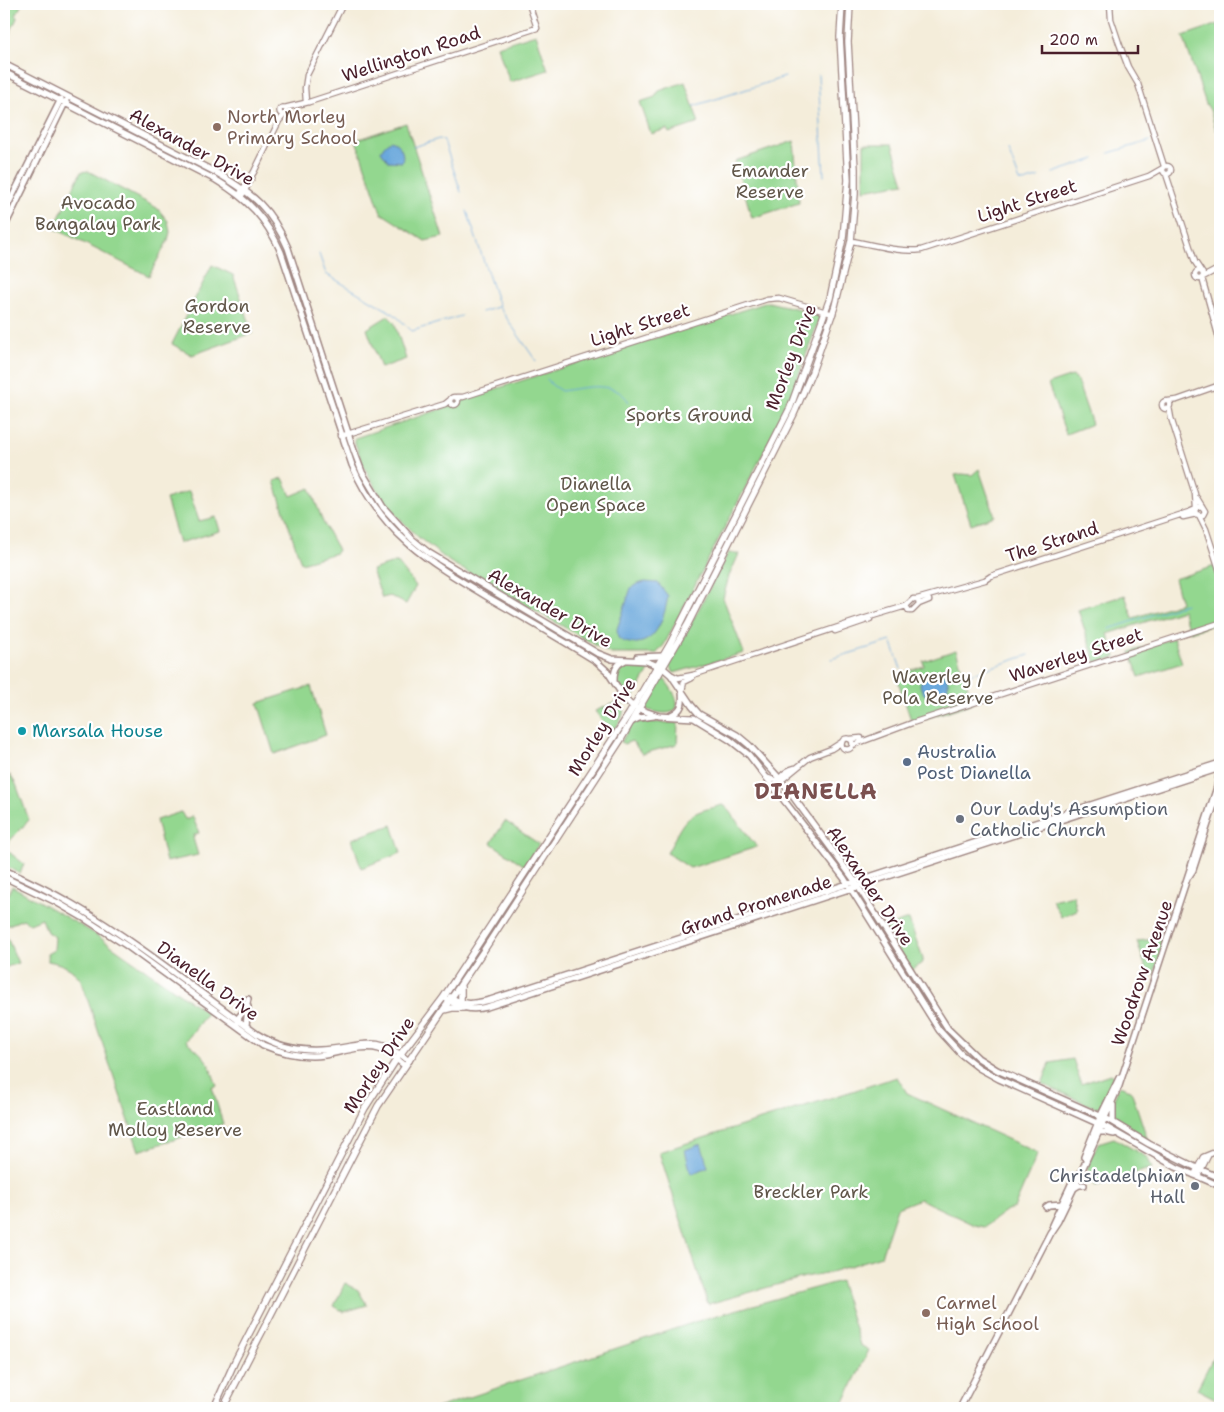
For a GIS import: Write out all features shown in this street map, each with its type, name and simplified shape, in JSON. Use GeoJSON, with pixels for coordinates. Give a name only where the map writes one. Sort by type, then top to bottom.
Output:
{"type":"FeatureCollection","features":[{"type":"Feature","properties":{"kind":"highway","name":"Morley Drive"},"geometry":{"type":"LineString","coordinates":[[660,667],[662,656],[790,408],[825,312],[837,270],[843,238],[848,187],[840,37],[842,4]]}},
{"type":"Feature","properties":{"kind":"highway","name":"Morley Drive"},"geometry":{"type":"LineString","coordinates":[[214,1408],[235,1361],[365,1108],[396,1060],[444,996],[636,708],[696,609],[794,414],[812,372],[832,314],[840,288],[850,241],[855,194],[855,169],[848,42],[850,4]]}},
{"type":"Feature","properties":{"kind":"highway","name":"Morley Drive"},"geometry":{"type":"LineString","coordinates":[[223,1408],[378,1106],[461,985],[524,888],[631,722],[636,708]]}},
{"type":"Feature","properties":{"kind":"highway"},"geometry":{"type":"LineString","coordinates":[[518,884],[524,888]]}},
{"type":"Feature","properties":{"kind":"highway"},"geometry":{"type":"LineString","coordinates":[[444,1010],[462,1005],[461,985]]}},
{"type":"Feature","properties":{"kind":"main road","name":"Alexander Drive"},"geometry":{"type":"LineString","coordinates":[[4,64],[217,173],[244,189],[270,216],[282,234],[362,472],[379,501],[396,522],[420,546],[459,572],[597,653],[612,659],[646,661],[660,667],[671,675],[699,714],[743,739],[780,779],[857,884],[945,1024],[966,1048],[997,1070],[1113,1122],[1149,1144],[1220,1178]]}},
{"type":"Feature","properties":{"kind":"main road","name":"Alexander Drive"},"geometry":{"type":"LineString","coordinates":[[4,72],[205,175],[240,196],[253,207],[265,221],[281,252],[341,436],[355,472],[367,495],[385,521],[410,546],[447,572],[596,661],[614,681],[625,698],[636,708],[662,716],[691,717],[743,748],[778,791],[849,886],[950,1044],[979,1068],[999,1079],[1097,1123],[1176,1166],[1220,1186]]}},
{"type":"Feature","properties":{"kind":"main road"},"geometry":{"type":"LineString","coordinates":[[50,95],[55,102],[57,113]]}},
{"type":"Feature","properties":{"kind":"main road"},"geometry":{"type":"LineString","coordinates":[[4,228],[66,96]]}},
{"type":"Feature","properties":{"kind":"main road"},"geometry":{"type":"LineString","coordinates":[[4,213],[57,113],[68,108],[79,110]]}},
{"type":"Feature","properties":{"kind":"main road"},"geometry":{"type":"LineString","coordinates":[[614,681],[619,663],[641,657],[662,656]]}},
{"type":"Feature","properties":{"kind":"main road"},"geometry":{"type":"LineString","coordinates":[[631,722],[639,718],[662,716],[678,712],[681,708],[682,691]]}},
{"type":"Feature","properties":{"kind":"main road","name":"Grand Promenade"},"geometry":{"type":"LineString","coordinates":[[462,1005],[478,1004],[697,936],[1209,772],[1219,766]]}},
{"type":"Feature","properties":{"kind":"main road","name":"Grand Promenade"},"geometry":{"type":"LineString","coordinates":[[857,884],[1219,766]]}},
{"type":"Feature","properties":{"kind":"main road","name":"Woodrow Avenue"},"geometry":{"type":"LineString","coordinates":[[960,1408],[1050,1233],[1097,1123],[1113,1099],[1219,788],[1219,766]]}},
{"type":"Feature","properties":{"kind":"main road"},"geometry":{"type":"LineString","coordinates":[[1209,772],[1216,777],[1219,788]]}},
{"type":"Feature","properties":{"kind":"main road","name":"Dianella Drive"},"geometry":{"type":"LineString","coordinates":[[4,870],[59,896],[87,913],[130,941],[238,1020]]}},
{"type":"Feature","properties":{"kind":"main road","name":"Dianella Drive"},"geometry":{"type":"LineString","coordinates":[[4,877],[63,906],[127,946],[225,1018],[273,1042],[304,1050],[379,1044],[401,1054],[407,1064]]}},
{"type":"Feature","properties":{"kind":"main road"},"geometry":{"type":"LineString","coordinates":[[444,996],[462,1005]]}},
{"type":"Feature","properties":{"kind":"main road"},"geometry":{"type":"LineString","coordinates":[[222,1008],[236,1013],[245,1011]]}},
{"type":"Feature","properties":{"kind":"main road"},"geometry":{"type":"LineString","coordinates":[[225,1018],[234,1021],[238,1020],[245,1011]]}},
{"type":"Feature","properties":{"kind":"main road"},"geometry":{"type":"LineString","coordinates":[[245,1011],[245,1029]]}},
{"type":"Feature","properties":{"kind":"main road"},"geometry":{"type":"LineString","coordinates":[[238,1020],[245,1029]]}},
{"type":"Feature","properties":{"kind":"main road","name":"Dianella Drive"},"geometry":{"type":"LineString","coordinates":[[245,1029],[264,1045],[284,1052],[322,1055],[372,1048],[386,1052],[396,1060],[407,1064]]}},
{"type":"Feature","properties":{"kind":"main road","name":"Woodrow Avenue"},"geometry":{"type":"LineString","coordinates":[[1102,1118],[1121,1076]]}},
{"type":"Feature","properties":{"kind":"main road"},"geometry":{"type":"LineString","coordinates":[[1113,1099],[1113,1122]]}},
{"type":"Feature","properties":{"kind":"main road","name":"Woodrow Avenue"},"geometry":{"type":"LineString","coordinates":[[1050,1233],[1074,1188],[1098,1132],[1097,1123]]}},
{"type":"Feature","properties":{"kind":"main road"},"geometry":{"type":"LineString","coordinates":[[1098,1132],[1108,1132],[1122,1136]]}},
{"type":"Feature","properties":{"kind":"main road"},"geometry":{"type":"LineString","coordinates":[[1074,1188],[1084,1185]]}},
{"type":"Feature","properties":{"kind":"main road"},"geometry":{"type":"LineString","coordinates":[[1046,1207],[1048,1205],[1062,1204]]}},
{"type":"Feature","properties":{"kind":"street"},"geometry":{"type":"LineString","coordinates":[[308,102],[305,91],[310,70],[343,4]]}},
{"type":"Feature","properties":{"kind":"street","name":"Wellington Road"},"geometry":{"type":"LineString","coordinates":[[244,189],[283,112],[295,105],[537,28],[530,4]]}},
{"type":"Feature","properties":{"kind":"street"},"geometry":{"type":"LineString","coordinates":[[1110,4],[1111,19],[1128,67],[1138,84],[1163,158],[1220,342]]}},
{"type":"Feature","properties":{"kind":"street"},"geometry":{"type":"LineString","coordinates":[[306,84],[308,102]]}},
{"type":"Feature","properties":{"kind":"street"},"geometry":{"type":"LineString","coordinates":[[295,105],[305,91]]}},
{"type":"Feature","properties":{"kind":"street","name":"Light Street"},"geometry":{"type":"LineString","coordinates":[[850,241],[883,247],[921,250],[1166,170]]}},
{"type":"Feature","properties":{"kind":"street"},"geometry":{"type":"LineString","coordinates":[[240,196],[244,189]]}},
{"type":"Feature","properties":{"kind":"street"},"geometry":{"type":"LineString","coordinates":[[1200,275],[1219,269]]}},
{"type":"Feature","properties":{"kind":"street","name":"Light Street"},"geometry":{"type":"LineString","coordinates":[[348,434],[451,402],[452,397],[457,399],[767,299],[779,298],[832,314]]}},
{"type":"Feature","properties":{"kind":"street"},"geometry":{"type":"LineString","coordinates":[[1220,385],[1168,405],[1199,511],[1220,572]]}},
{"type":"Feature","properties":{"kind":"street"},"geometry":{"type":"LineString","coordinates":[[341,436],[348,434]]}},
{"type":"Feature","properties":{"kind":"street","name":"The Strand"},"geometry":{"type":"LineString","coordinates":[[907,608],[912,610],[918,601],[986,582],[993,578],[1199,511]]}},
{"type":"Feature","properties":{"kind":"street"},"geometry":{"type":"LineString","coordinates":[[671,675],[678,678],[690,676],[866,618],[907,608]]}},
{"type":"Feature","properties":{"kind":"street"},"geometry":{"type":"LineString","coordinates":[[682,691],[685,681],[700,674],[907,608]]}},
{"type":"Feature","properties":{"kind":"street","name":"Waverley Street"},"geometry":{"type":"LineString","coordinates":[[853,745],[870,737],[912,723],[1220,623]]}},
{"type":"Feature","properties":{"kind":"street","name":"Waverley Street"},"geometry":{"type":"LineString","coordinates":[[850,739],[870,737]]}},
{"type":"Feature","properties":{"kind":"street"},"geometry":{"type":"LineString","coordinates":[[767,778],[774,780],[783,779],[810,757],[832,749],[846,739],[850,739],[853,745],[850,749],[832,749]]}},
{"type":"Feature","properties":{"kind":"street"},"geometry":{"type":"LineString","coordinates":[[842,742],[844,749]]}},
{"type":"Feature","properties":{"kind":"street"},"geometry":{"type":"LineString","coordinates":[[778,791],[777,784],[780,779]]}},
{"type":"Feature","properties":{"kind":"street"},"geometry":{"type":"LineString","coordinates":[[1196,1176],[1202,1159],[1208,1154],[1220,1150]]}},
{"type":"Feature","properties":{"kind":"green space"},"geometry":{"type":"Polygon","coordinates":[[[4,4],[22,4],[4,45],[4,4]]]}},
{"type":"Feature","properties":{"kind":"green space"},"geometry":{"type":"Polygon","coordinates":[[[1218,24],[1220,32],[1220,128],[1216,130],[1183,36],[1218,24]]]}},
{"type":"Feature","properties":{"kind":"green space"},"geometry":{"type":"Polygon","coordinates":[[[536,34],[548,70],[510,82],[497,46],[536,34]]]}},
{"type":"Feature","properties":{"kind":"green space"},"geometry":{"type":"Polygon","coordinates":[[[685,82],[699,123],[669,133],[667,129],[651,134],[640,102],[655,97],[659,91],[685,82]]]}},
{"type":"Feature","properties":{"kind":"green space"},"geometry":{"type":"Polygon","coordinates":[[[406,123],[443,237],[425,241],[381,213],[356,140],[406,123]]]}},
{"type":"Feature","properties":{"kind":"green space","name":"Emander Reserve"},"geometry":{"type":"Polygon","coordinates":[[[794,141],[799,203],[752,218],[735,161],[794,141]]]}},
{"type":"Feature","properties":{"kind":"green space"},"geometry":{"type":"Polygon","coordinates":[[[864,144],[892,144],[904,183],[864,190],[864,144]]]}},
{"type":"Feature","properties":{"kind":"green space","name":"Avocado Bangalay Park"},"geometry":{"type":"Polygon","coordinates":[[[88,171],[157,208],[168,221],[170,232],[168,240],[149,276],[54,228],[81,172],[88,171]]]}},
{"type":"Feature","properties":{"kind":"green space","name":"Gordon Reserve"},"geometry":{"type":"Polygon","coordinates":[[[212,265],[233,275],[253,333],[192,355],[172,344],[212,265]]]}},
{"type":"Feature","properties":{"kind":"green space","name":"Dianella Open Space"},"geometry":{"type":"Polygon","coordinates":[[[768,302],[821,314],[787,407],[664,645],[656,654],[611,654],[450,562],[418,537],[386,505],[364,467],[355,443],[355,438],[450,406],[458,401],[768,302]]]}},
{"type":"Feature","properties":{"kind":"green space"},"geometry":{"type":"Polygon","coordinates":[[[388,316],[394,322],[406,359],[381,368],[367,329],[388,316]]]}},
{"type":"Feature","properties":{"kind":"green space"},"geometry":{"type":"Polygon","coordinates":[[[1072,376],[1076,378],[1092,424],[1066,434],[1048,384],[1072,376]]]}},
{"type":"Feature","properties":{"kind":"green space"},"geometry":{"type":"Polygon","coordinates":[[[979,469],[995,516],[971,524],[955,475],[972,475],[979,469]]]}},
{"type":"Feature","properties":{"kind":"green space"},"geometry":{"type":"Polygon","coordinates":[[[283,478],[291,496],[310,488],[324,524],[338,550],[336,553],[301,563],[274,481],[283,478]]]}},
{"type":"Feature","properties":{"kind":"green space"},"geometry":{"type":"Polygon","coordinates":[[[189,491],[199,521],[216,517],[220,531],[179,543],[166,499],[189,491]]]}},
{"type":"Feature","properties":{"kind":"green space"},"geometry":{"type":"Polygon","coordinates":[[[728,553],[739,554],[729,576],[723,598],[744,653],[674,673],[669,666],[728,553]]]}},
{"type":"Feature","properties":{"kind":"green space"},"geometry":{"type":"Polygon","coordinates":[[[397,562],[416,586],[406,604],[390,596],[382,598],[372,570],[397,562]]]}},
{"type":"Feature","properties":{"kind":"green space"},"geometry":{"type":"Polygon","coordinates":[[[1218,565],[1220,572],[1220,623],[1190,632],[1182,610],[1108,634],[1116,657],[1096,663],[1078,610],[1125,595],[1133,618],[1181,603],[1174,579],[1218,565]]]}},
{"type":"Feature","properties":{"kind":"green space"},"geometry":{"type":"Polygon","coordinates":[[[1174,638],[1182,663],[1139,677],[1130,652],[1174,638]]]}},
{"type":"Feature","properties":{"kind":"green space","name":"Waverley / Pola Reserve"},"geometry":{"type":"Polygon","coordinates":[[[956,650],[973,703],[912,723],[896,675],[924,666],[923,661],[956,650]]]}},
{"type":"Feature","properties":{"kind":"green space"},"geometry":{"type":"Polygon","coordinates":[[[622,666],[637,666],[650,669],[631,701],[615,678],[615,671],[622,666]]]}},
{"type":"Feature","properties":{"kind":"green space"},"geometry":{"type":"Polygon","coordinates":[[[662,677],[677,700],[676,709],[669,713],[643,708],[662,677]]]}},
{"type":"Feature","properties":{"kind":"green space"},"geometry":{"type":"Polygon","coordinates":[[[311,686],[326,735],[274,754],[258,703],[311,686]]]}},
{"type":"Feature","properties":{"kind":"green space"},"geometry":{"type":"Polygon","coordinates":[[[621,700],[624,709],[623,713],[612,734],[595,711],[621,700]]]}},
{"type":"Feature","properties":{"kind":"green space"},"geometry":{"type":"Polygon","coordinates":[[[637,722],[678,723],[677,744],[642,754],[632,741],[624,744],[621,742],[631,725],[637,722]]]}},
{"type":"Feature","properties":{"kind":"green space"},"geometry":{"type":"Polygon","coordinates":[[[10,775],[16,784],[29,820],[4,847],[4,828],[6,828],[4,778],[10,775]]]}},
{"type":"Feature","properties":{"kind":"green space"},"geometry":{"type":"Polygon","coordinates":[[[722,805],[725,806],[757,847],[690,868],[667,853],[687,819],[698,812],[722,805]]]}},
{"type":"Feature","properties":{"kind":"green space"},"geometry":{"type":"Polygon","coordinates":[[[181,812],[185,819],[189,819],[192,815],[199,833],[195,834],[193,838],[198,855],[166,862],[156,820],[181,812]]]}},
{"type":"Feature","properties":{"kind":"green space"},"geometry":{"type":"Polygon","coordinates":[[[505,821],[539,844],[525,866],[491,843],[505,821]]]}},
{"type":"Feature","properties":{"kind":"green space"},"geometry":{"type":"Polygon","coordinates":[[[392,825],[401,853],[361,868],[352,839],[392,825]]]}},
{"type":"Feature","properties":{"kind":"green space"},"geometry":{"type":"Polygon","coordinates":[[[4,848],[24,864],[20,874],[4,865],[4,848]]]}},
{"type":"Feature","properties":{"kind":"green space","name":"Eastland Molloy Reserve"},"geometry":{"type":"Polygon","coordinates":[[[12,886],[92,932],[207,1013],[186,1041],[203,1056],[211,1070],[217,1086],[212,1087],[223,1124],[139,1151],[81,980],[67,967],[48,961],[47,954],[54,950],[55,937],[47,932],[42,919],[30,924],[23,919],[4,927],[4,902],[12,886]]]}},
{"type":"Feature","properties":{"kind":"green space"},"geometry":{"type":"Polygon","coordinates":[[[1073,895],[1077,910],[1061,917],[1052,900],[1073,895]]]}},
{"type":"Feature","properties":{"kind":"green space"},"geometry":{"type":"Polygon","coordinates":[[[909,920],[923,959],[923,962],[911,971],[884,928],[909,920]]]}},
{"type":"Feature","properties":{"kind":"green space"},"geometry":{"type":"Polygon","coordinates":[[[4,930],[18,963],[4,968],[4,930]]]}},
{"type":"Feature","properties":{"kind":"green space"},"geometry":{"type":"Polygon","coordinates":[[[1167,940],[1153,975],[1147,972],[1137,941],[1167,940]]]}},
{"type":"Feature","properties":{"kind":"green space"},"geometry":{"type":"Polygon","coordinates":[[[1073,1059],[1081,1084],[1110,1074],[1114,1077],[1101,1106],[1096,1108],[1042,1084],[1050,1063],[1073,1059]]]}},
{"type":"Feature","properties":{"kind":"green space","name":"Breckler Park"},"geometry":{"type":"Polygon","coordinates":[[[897,1077],[907,1093],[1038,1153],[1014,1208],[1007,1210],[984,1227],[974,1225],[920,1199],[897,1208],[881,1256],[831,1272],[805,1277],[708,1304],[659,1152],[897,1077]]]}},
{"type":"Feature","properties":{"kind":"green space"},"geometry":{"type":"Polygon","coordinates":[[[1119,1086],[1131,1090],[1149,1144],[1105,1119],[1119,1086]]]}},
{"type":"Feature","properties":{"kind":"green space"},"geometry":{"type":"Polygon","coordinates":[[[1114,1138],[1148,1158],[1152,1168],[1097,1186],[1094,1185],[1087,1167],[1098,1143],[1114,1138]]]}},
{"type":"Feature","properties":{"kind":"green space"},"geometry":{"type":"Polygon","coordinates":[[[840,1281],[860,1345],[869,1350],[841,1408],[437,1408],[710,1317],[840,1281]]]}},
{"type":"Feature","properties":{"kind":"green space"},"geometry":{"type":"Polygon","coordinates":[[[345,1283],[358,1290],[367,1305],[344,1312],[334,1306],[345,1283]]]}},
{"type":"Feature","properties":{"kind":"green space"},"geometry":{"type":"Polygon","coordinates":[[[1220,1344],[1220,1401],[1197,1389],[1220,1344]]]}},
{"type":"Feature","properties":{"kind":"water"},"geometry":{"type":"Polygon","coordinates":[[[391,140],[401,149],[403,155],[402,162],[388,161],[381,151],[391,140]]]}},
{"type":"Feature","properties":{"kind":"water"},"geometry":{"type":"Polygon","coordinates":[[[645,582],[658,583],[668,596],[665,611],[659,626],[650,637],[644,641],[634,643],[624,642],[618,638],[617,629],[631,588],[645,582]]]}},
{"type":"Feature","properties":{"kind":"water"},"geometry":{"type":"Polygon","coordinates":[[[935,671],[942,672],[948,682],[945,693],[941,697],[936,698],[925,695],[920,684],[923,677],[935,671]]]}},
{"type":"Feature","properties":{"kind":"water"},"geometry":{"type":"Polygon","coordinates":[[[701,1144],[708,1167],[691,1174],[685,1150],[701,1144]]]}},
{"type":"Feature","properties":{"kind":"waterway"},"geometry":{"type":"LineString","coordinates":[[818,75],[824,176]]}},
{"type":"Feature","properties":{"kind":"waterway"},"geometry":{"type":"LineString","coordinates":[[694,106],[785,77]]}},
{"type":"Feature","properties":{"kind":"waterway"},"geometry":{"type":"LineString","coordinates":[[413,147],[439,139],[444,141],[461,192]]}},
{"type":"Feature","properties":{"kind":"waterway"},"geometry":{"type":"LineString","coordinates":[[1109,153],[1150,141]]}},
{"type":"Feature","properties":{"kind":"waterway"},"geometry":{"type":"LineString","coordinates":[[1008,150],[1020,181],[1024,182],[1040,177]]}},
{"type":"Feature","properties":{"kind":"waterway"},"geometry":{"type":"LineString","coordinates":[[1053,173],[1095,159]]}},
{"type":"Feature","properties":{"kind":"waterway"},"geometry":{"type":"LineString","coordinates":[[467,211],[499,307],[536,361]]}},
{"type":"Feature","properties":{"kind":"waterway"},"geometry":{"type":"LineString","coordinates":[[319,254],[326,274],[394,314],[412,331],[461,316]]}},
{"type":"Feature","properties":{"kind":"waterway"},"geometry":{"type":"LineString","coordinates":[[482,312],[498,307]]}},
{"type":"Feature","properties":{"kind":"waterway"},"geometry":{"type":"LineString","coordinates":[[547,379],[561,391],[588,387],[616,390],[629,402]]}},
{"type":"Feature","properties":{"kind":"waterway"},"geometry":{"type":"LineString","coordinates":[[1109,629],[1185,604]]}},
{"type":"Feature","properties":{"kind":"waterway"},"geometry":{"type":"LineString","coordinates":[[831,659],[891,641],[901,669]]}},
{"type":"Feature","properties":{"kind":"waterway"},"geometry":{"type":"LineString","coordinates":[[970,674],[1029,655]]}},
{"type":"Feature","properties":{"kind":"place","name":"North Morley Primary School"},"geometry":{"type":"Point","coordinates":[217,127]}},
{"type":"Feature","properties":{"kind":"place","name":"Marsala House"},"geometry":{"type":"Point","coordinates":[22,731]}},
{"type":"Feature","properties":{"kind":"place","name":"Australia Post Dianella"},"geometry":{"type":"Point","coordinates":[907,762]}},
{"type":"Feature","properties":{"kind":"place","name":"Our Lady's Assumption Catholic Church"},"geometry":{"type":"Point","coordinates":[960,819]}},
{"type":"Feature","properties":{"kind":"place","name":"Christadelphian Hall"},"geometry":{"type":"Point","coordinates":[1195,1186]}},
{"type":"Feature","properties":{"kind":"place","name":"Carmel High School"},"geometry":{"type":"Point","coordinates":[926,1313]}},
{"type":"Feature","properties":{"kind":"district","name":"DIANELLA"},"geometry":{"type":"Point","coordinates":[816,791]}},
{"type":"Feature","properties":{"kind":"park label","name":"Sports Ground"},"geometry":{"type":"Point","coordinates":[689,415]}}]}
